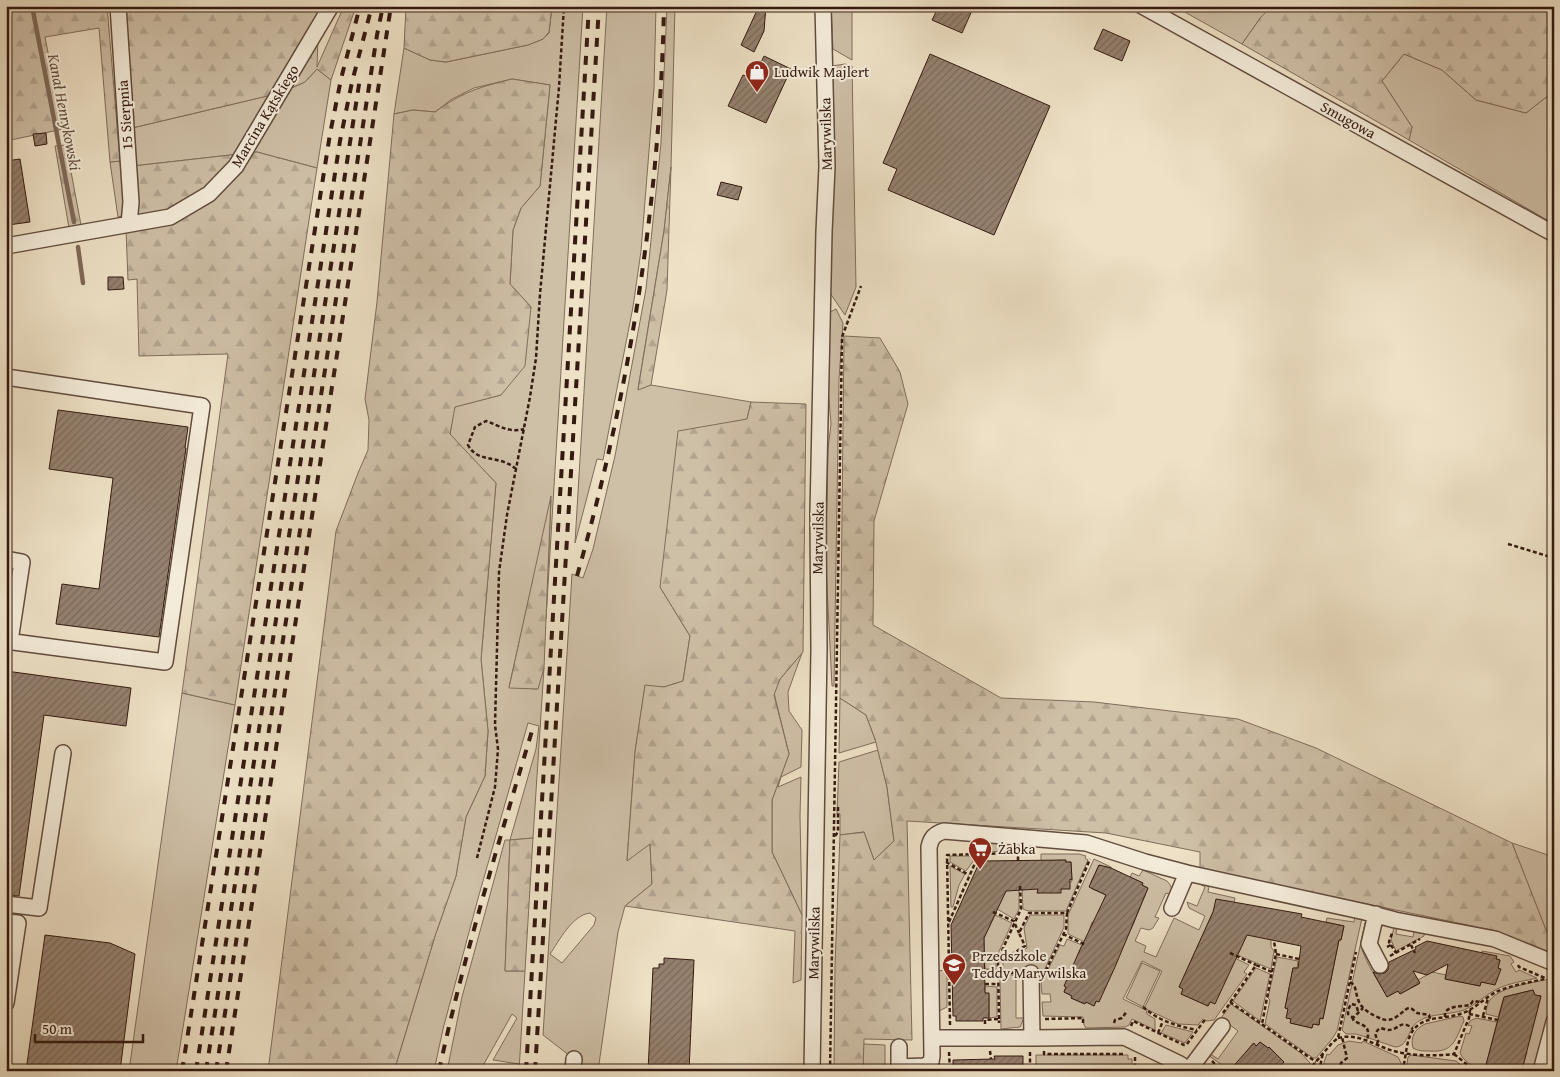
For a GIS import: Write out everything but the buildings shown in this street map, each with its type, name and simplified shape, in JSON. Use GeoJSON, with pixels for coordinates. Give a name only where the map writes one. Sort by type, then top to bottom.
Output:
{"type":"FeatureCollection","features":[{"type":"Feature","properties":{"kind":"street","name":"15 Sierpnia"},"geometry":{"type":"LineString","coordinates":[[118,6],[131,202],[129,224]]}},
{"type":"Feature","properties":{"kind":"street","name":"Marcina Kątskiego"},"geometry":{"type":"LineString","coordinates":[[6,246],[170,217],[209,194],[236,166],[331,6]]}},
{"type":"Feature","properties":{"kind":"street","name":"Marywilska"},"geometry":{"type":"LineString","coordinates":[[812,1071],[818,514],[827,167],[823,6]]}},
{"type":"Feature","properties":{"kind":"street","name":"Smugowa"},"geometry":{"type":"LineString","coordinates":[[1142,6],[1554,234]]}},
{"type":"Feature","properties":{"kind":"street"},"geometry":{"type":"LineString","coordinates":[[6,377],[202,406],[165,662],[8,641],[22,562],[6,559]]}},
{"type":"Feature","properties":{"kind":"street"},"geometry":{"type":"LineString","coordinates":[[6,904],[40,908],[63,753]]}},
{"type":"Feature","properties":{"kind":"street"},"geometry":{"type":"LineString","coordinates":[[899,1047],[899,1069],[931,1066],[929,847],[931,839],[936,833],[944,831],[1086,843],[1186,873],[1376,914],[1394,920],[1495,939],[1554,963]]}},
{"type":"Feature","properties":{"kind":"street"},"geometry":{"type":"LineString","coordinates":[[1172,908],[1186,873]]}},
{"type":"Feature","properties":{"kind":"street"},"geometry":{"type":"LineString","coordinates":[[1376,914],[1369,944],[1382,962]]}},
{"type":"Feature","properties":{"kind":"street"},"geometry":{"type":"LineString","coordinates":[[6,922],[18,923],[6,1003]]}},
{"type":"Feature","properties":{"kind":"street"},"geometry":{"type":"LineString","coordinates":[[1031,973],[1031,1042]]}},
{"type":"Feature","properties":{"kind":"street"},"geometry":{"type":"LineString","coordinates":[[932,1038],[950,1042],[1031,1042],[1124,1037],[1189,1070],[1202,1054],[1217,1022]]}},
{"type":"Feature","properties":{"kind":"street"},"geometry":{"type":"LineString","coordinates":[[1541,1071],[1554,1022]]}},
{"type":"Feature","properties":{"kind":"path"},"geometry":{"type":"LineString","coordinates":[[477,858],[495,787],[498,749],[495,725],[499,572],[536,358],[560,87],[564,6]]}},
{"type":"Feature","properties":{"kind":"path"},"geometry":{"type":"LineString","coordinates":[[830,1071],[842,337],[861,286]]}},
{"type":"Feature","properties":{"kind":"path"},"geometry":{"type":"LineString","coordinates":[[516,469],[502,460],[480,457],[472,452],[468,445],[475,427],[486,422],[506,430],[515,431],[524,428]]}},
{"type":"Feature","properties":{"kind":"path"},"geometry":{"type":"LineString","coordinates":[[1508,544],[1554,558]]}},
{"type":"Feature","properties":{"kind":"path"},"geometry":{"type":"LineString","coordinates":[[834,836],[838,832],[838,806]]}},
{"type":"Feature","properties":{"kind":"path"},"geometry":{"type":"LineString","coordinates":[[948,923],[976,861],[976,834]]}},
{"type":"Feature","properties":{"kind":"path"},"geometry":{"type":"LineString","coordinates":[[950,1071],[947,855],[1027,852]]}},
{"type":"Feature","properties":{"kind":"path"},"geometry":{"type":"LineString","coordinates":[[985,970],[1045,973],[1066,929],[1067,913],[1092,856],[1088,854]]}},
{"type":"Feature","properties":{"kind":"path"},"geometry":{"type":"LineString","coordinates":[[946,862],[969,875]]}},
{"type":"Feature","properties":{"kind":"path"},"geometry":{"type":"LineString","coordinates":[[999,1019],[998,960],[1021,909],[1020,886]]}},
{"type":"Feature","properties":{"kind":"path"},"geometry":{"type":"LineString","coordinates":[[1021,909],[1029,914],[1067,913]]}},
{"type":"Feature","properties":{"kind":"path"},"geometry":{"type":"LineString","coordinates":[[993,912],[1015,923],[1025,946],[998,963]]}},
{"type":"Feature","properties":{"kind":"path"},"geometry":{"type":"LineString","coordinates":[[1020,933],[1029,914]]}},
{"type":"Feature","properties":{"kind":"path"},"geometry":{"type":"LineString","coordinates":[[1394,920],[1390,942],[1396,953]]}},
{"type":"Feature","properties":{"kind":"path"},"geometry":{"type":"LineString","coordinates":[[1064,934],[1086,945]]}},
{"type":"Feature","properties":{"kind":"path"},"geometry":{"type":"LineString","coordinates":[[1382,962],[1425,937]]}},
{"type":"Feature","properties":{"kind":"path"},"geometry":{"type":"LineString","coordinates":[[1262,1024],[1276,954],[1274,940]]}},
{"type":"Feature","properties":{"kind":"path"},"geometry":{"type":"LineString","coordinates":[[1386,948],[1391,945]]}},
{"type":"Feature","properties":{"kind":"path"},"geometry":{"type":"LineString","coordinates":[[1410,945],[1415,953]]}},
{"type":"Feature","properties":{"kind":"path"},"geometry":{"type":"LineString","coordinates":[[1338,1038],[1357,947]]}},
{"type":"Feature","properties":{"kind":"path"},"geometry":{"type":"LineString","coordinates":[[1230,953],[1272,972]]}},
{"type":"Feature","properties":{"kind":"path"},"geometry":{"type":"LineString","coordinates":[[1276,954],[1299,959]]}},
{"type":"Feature","properties":{"kind":"path"},"geometry":{"type":"LineString","coordinates":[[1454,1054],[1470,1012],[1480,1002],[1505,988],[1545,978],[1520,967],[1515,961]]}},
{"type":"Feature","properties":{"kind":"path"},"geometry":{"type":"LineString","coordinates":[[1220,1071],[1202,1054],[1187,1045],[1204,1021],[1217,1022],[1256,965]]}},
{"type":"Feature","properties":{"kind":"path"},"geometry":{"type":"LineString","coordinates":[[1350,982],[1354,986],[1358,1000],[1363,1008],[1383,1019],[1396,1018],[1407,1008],[1429,1015],[1430,1019]]}},
{"type":"Feature","properties":{"kind":"path"},"geometry":{"type":"LineString","coordinates":[[985,984],[998,984]]}},
{"type":"Feature","properties":{"kind":"path"},"geometry":{"type":"LineString","coordinates":[[1483,1016],[1488,997]]}},
{"type":"Feature","properties":{"kind":"path"},"geometry":{"type":"LineString","coordinates":[[1230,1002],[1316,1062]]}},
{"type":"Feature","properties":{"kind":"path"},"geometry":{"type":"LineString","coordinates":[[1447,1018],[1445,1012],[1447,1010],[1459,1005],[1470,1005],[1473,1002],[1480,1002]]}},
{"type":"Feature","properties":{"kind":"path"},"geometry":{"type":"LineString","coordinates":[[1345,1003],[1349,1006]]}},
{"type":"Feature","properties":{"kind":"path"},"geometry":{"type":"LineString","coordinates":[[1349,1006],[1356,1004],[1358,1011]]}},
{"type":"Feature","properties":{"kind":"path"},"geometry":{"type":"LineString","coordinates":[[1143,1006],[1151,1014],[1174,1025],[1197,1030]]}},
{"type":"Feature","properties":{"kind":"path"},"geometry":{"type":"LineString","coordinates":[[1349,1006],[1348,1014],[1354,1021],[1367,1027],[1367,1040]]}},
{"type":"Feature","properties":{"kind":"path"},"geometry":{"type":"LineString","coordinates":[[1352,1017],[1356,1016],[1358,1011],[1363,1008]]}},
{"type":"Feature","properties":{"kind":"path"},"geometry":{"type":"LineString","coordinates":[[1114,1027],[1115,1020],[1122,1018],[1127,1012]]}},
{"type":"Feature","properties":{"kind":"path"},"geometry":{"type":"LineString","coordinates":[[1402,1071],[1410,1035],[1420,1023],[1430,1019],[1447,1018],[1470,1012],[1498,1020]]}},
{"type":"Feature","properties":{"kind":"path"},"geometry":{"type":"LineString","coordinates":[[1158,1033],[1164,1020]]}},
{"type":"Feature","properties":{"kind":"path"},"geometry":{"type":"LineString","coordinates":[[1377,1044],[1378,1041],[1375,1035],[1376,1031],[1380,1028],[1392,1030],[1402,1024],[1408,1025],[1413,1030]]}},
{"type":"Feature","properties":{"kind":"path"},"geometry":{"type":"LineString","coordinates":[[1308,1071],[1323,1052],[1338,1038],[1352,1036],[1394,1051],[1454,1054],[1475,1071]]}},
{"type":"Feature","properties":{"kind":"path"},"geometry":{"type":"LineString","coordinates":[[1338,1071],[1346,1058],[1342,1037]]}},
{"type":"Feature","properties":{"kind":"path"},"geometry":{"type":"LineString","coordinates":[[1030,1071],[1031,1042]]}},
{"type":"Feature","properties":{"kind":"path"},"geometry":{"type":"LineString","coordinates":[[1452,1045],[1457,1048]]}},
{"type":"Feature","properties":{"kind":"path"},"geometry":{"type":"LineString","coordinates":[[1319,1071],[1323,1052]]}},
{"type":"Feature","properties":{"kind":"path"},"geometry":{"type":"LineString","coordinates":[[1135,1053],[1135,1068]]}},
{"type":"Feature","properties":{"kind":"green space"},"geometry":{"type":"Polygon","coordinates":[[[6,6],[107,6],[120,161],[110,162],[99,28],[45,37],[63,129],[6,141],[6,6]]]}},
{"type":"Feature","properties":{"kind":"green space"},"geometry":{"type":"Polygon","coordinates":[[[123,6],[319,6],[317,67],[344,6],[356,6],[331,80],[317,69],[305,82],[280,93],[132,128],[123,6]]]}},
{"type":"Feature","properties":{"kind":"green space"},"geometry":{"type":"Polygon","coordinates":[[[406,6],[552,6],[549,32],[543,39],[528,45],[446,62],[430,60],[404,48],[406,6]]]}},
{"type":"Feature","properties":{"kind":"green space"},"geometry":{"type":"Polygon","coordinates":[[[552,6],[583,6],[546,619],[551,500],[509,687],[537,689],[544,668],[533,838],[510,840],[536,749],[539,726],[528,723],[479,895],[443,1029],[434,1071],[394,1071],[435,936],[456,876],[466,817],[485,776],[488,731],[481,659],[496,483],[450,435],[454,407],[501,395],[531,307],[510,284],[513,230],[521,208],[540,186],[550,85],[512,79],[474,88],[452,99],[435,112],[413,110],[394,114],[404,48],[430,60],[446,62],[528,45],[543,39],[549,33],[552,6]]]}},
{"type":"Feature","properties":{"kind":"green space"},"geometry":{"type":"Polygon","coordinates":[[[607,6],[656,6],[654,88],[641,251],[633,307],[603,460],[597,459],[575,543],[607,6]]]}},
{"type":"Feature","properties":{"kind":"green space"},"geometry":{"type":"Polygon","coordinates":[[[667,6],[675,6],[671,167],[664,231],[638,389],[651,385],[751,402],[747,419],[660,587],[690,636],[683,681],[664,687],[645,686],[635,752],[627,860],[650,843],[652,884],[625,906],[618,932],[598,1071],[586,1071],[543,1035],[572,574],[583,578],[593,549],[615,456],[646,289],[661,143],[667,6]],[[590,913],[577,918],[550,954],[562,963],[594,925],[596,918],[590,913]]]}},
{"type":"Feature","properties":{"kind":"green space"},"geometry":{"type":"Polygon","coordinates":[[[831,6],[852,6],[852,60],[833,49],[831,6]]]}},
{"type":"Feature","properties":{"kind":"green space"},"geometry":{"type":"Polygon","coordinates":[[[1174,6],[1272,6],[1261,17],[1242,44],[1174,6]]]}},
{"type":"Feature","properties":{"kind":"green space"},"geometry":{"type":"Polygon","coordinates":[[[1272,6],[1554,6],[1554,91],[1526,113],[1476,100],[1442,70],[1404,54],[1382,81],[1412,127],[1409,140],[1242,44],[1261,17],[1272,6]]]}},
{"type":"Feature","properties":{"kind":"green space"},"geometry":{"type":"Polygon","coordinates":[[[1404,54],[1442,70],[1476,100],[1526,113],[1554,91],[1554,224],[1409,140],[1412,127],[1382,81],[1404,54]]]}},
{"type":"Feature","properties":{"kind":"green space"},"geometry":{"type":"Polygon","coordinates":[[[845,64],[852,66],[856,287],[845,315],[830,293],[834,123],[832,66],[845,64]]]}},
{"type":"Feature","properties":{"kind":"green space"},"geometry":{"type":"Polygon","coordinates":[[[317,69],[331,80],[317,168],[257,152],[133,166],[132,128],[280,93],[305,82],[317,69]]]}},
{"type":"Feature","properties":{"kind":"green space"},"geometry":{"type":"Polygon","coordinates":[[[512,79],[550,85],[540,186],[521,208],[513,230],[510,284],[531,307],[525,366],[501,395],[455,407],[450,434],[496,483],[481,659],[488,731],[485,776],[466,817],[456,876],[435,936],[394,1071],[268,1071],[336,531],[368,450],[369,420],[365,399],[377,302],[394,114],[413,110],[435,112],[472,91],[512,79]]]}},
{"type":"Feature","properties":{"kind":"green space"},"geometry":{"type":"Polygon","coordinates":[[[66,145],[81,225],[69,228],[55,146],[66,145]]]}},
{"type":"Feature","properties":{"kind":"green space"},"geometry":{"type":"Polygon","coordinates":[[[257,152],[317,168],[235,705],[182,693],[228,354],[139,356],[137,279],[128,280],[126,230],[133,166],[257,152]]]}},
{"type":"Feature","properties":{"kind":"green space"},"geometry":{"type":"Polygon","coordinates":[[[120,161],[126,215],[118,217],[110,162],[120,161]]]}},
{"type":"Feature","properties":{"kind":"green space"},"geometry":{"type":"Polygon","coordinates":[[[671,167],[667,290],[651,385],[638,390],[664,231],[671,167]]]}},
{"type":"Feature","properties":{"kind":"green space"},"geometry":{"type":"Polygon","coordinates":[[[836,309],[843,323],[839,379],[834,686],[832,686],[826,567],[828,449],[831,424],[828,388],[830,312],[836,309]]]}},
{"type":"Feature","properties":{"kind":"green space"},"geometry":{"type":"Polygon","coordinates":[[[844,336],[880,338],[900,372],[908,404],[874,521],[873,625],[1001,698],[1094,702],[1238,719],[1316,748],[1512,843],[1546,930],[1554,934],[1554,954],[1496,931],[1200,869],[1200,852],[1106,833],[907,821],[912,1040],[864,1039],[863,1071],[834,1071],[835,966],[840,835],[864,832],[874,860],[894,841],[887,787],[875,739],[866,715],[840,698],[844,336]]]}},
{"type":"Feature","properties":{"kind":"green space"},"geometry":{"type":"Polygon","coordinates":[[[751,402],[806,404],[803,652],[780,679],[774,695],[789,754],[772,800],[772,852],[802,915],[801,980],[793,983],[795,931],[625,906],[652,884],[650,844],[627,861],[635,752],[645,685],[664,687],[683,681],[690,636],[660,587],[678,431],[747,419],[751,402]]]}},
{"type":"Feature","properties":{"kind":"green space"},"geometry":{"type":"Polygon","coordinates":[[[551,496],[544,668],[538,689],[509,688],[551,496]]]}},
{"type":"Feature","properties":{"kind":"green space"},"geometry":{"type":"Polygon","coordinates":[[[802,653],[788,692],[789,711],[802,730],[801,767],[781,777],[778,787],[801,777],[802,915],[772,852],[772,800],[789,754],[774,693],[780,679],[802,653]]]}},
{"type":"Feature","properties":{"kind":"green space"},"geometry":{"type":"Polygon","coordinates":[[[182,693],[235,705],[176,1071],[129,1071],[182,693]]]}},
{"type":"Feature","properties":{"kind":"green space"},"geometry":{"type":"Polygon","coordinates":[[[840,698],[866,715],[876,742],[839,753],[840,698]]]}},
{"type":"Feature","properties":{"kind":"green space"},"geometry":{"type":"Polygon","coordinates":[[[878,750],[887,787],[894,841],[874,860],[864,832],[840,835],[840,814],[837,814],[839,762],[878,750]]]}},
{"type":"Feature","properties":{"kind":"green space"},"geometry":{"type":"Polygon","coordinates":[[[533,838],[525,971],[505,971],[510,840],[533,838]]]}},
{"type":"Feature","properties":{"kind":"green space"},"geometry":{"type":"Polygon","coordinates":[[[977,838],[1016,841],[1016,851],[978,852],[977,838]]]}},
{"type":"Feature","properties":{"kind":"green space"},"geometry":{"type":"Polygon","coordinates":[[[505,840],[510,840],[505,971],[525,971],[519,1071],[517,1071],[519,1064],[493,1060],[517,1018],[512,1014],[480,1071],[447,1071],[462,997],[505,840]]]}},
{"type":"Feature","properties":{"kind":"green space"},"geometry":{"type":"Polygon","coordinates":[[[1512,843],[1554,857],[1554,934],[1546,930],[1512,843]]]}},
{"type":"Feature","properties":{"kind":"green space"},"geometry":{"type":"Polygon","coordinates":[[[1041,854],[1079,854],[1086,856],[1085,858],[1088,860],[1066,911],[1028,911],[1023,909],[1022,889],[1038,888],[1038,893],[1061,889],[1072,881],[1071,862],[1066,862],[1065,860],[1041,861],[1041,854]]]}},
{"type":"Feature","properties":{"kind":"green space"},"geometry":{"type":"Polygon","coordinates":[[[950,856],[974,856],[974,860],[966,871],[950,862],[950,856]]]}},
{"type":"Feature","properties":{"kind":"green space"},"geometry":{"type":"Polygon","coordinates":[[[1094,859],[1111,868],[1099,865],[1090,884],[1093,885],[1092,889],[1106,895],[1095,923],[1092,922],[1089,931],[1092,932],[1087,943],[1068,934],[1068,915],[1094,859]]]}},
{"type":"Feature","properties":{"kind":"green space"},"geometry":{"type":"Polygon","coordinates":[[[950,866],[965,874],[959,885],[953,907],[951,907],[950,866]]]}},
{"type":"Feature","properties":{"kind":"green space"},"geometry":{"type":"Polygon","coordinates":[[[1143,870],[1167,881],[1172,889],[1171,895],[1166,893],[1155,917],[1159,918],[1153,928],[1149,930],[1141,928],[1135,941],[1146,946],[1144,952],[1156,957],[1174,918],[1199,930],[1205,916],[1189,908],[1187,902],[1197,906],[1205,887],[1196,882],[1228,887],[1209,886],[1208,892],[1235,898],[1234,903],[1213,912],[1179,987],[1183,989],[1181,994],[1208,1006],[1233,957],[1249,965],[1244,972],[1247,974],[1214,1020],[1207,1021],[1203,1019],[1198,1025],[1178,1024],[1146,1009],[1147,1014],[1155,1019],[1155,1030],[1132,1019],[1129,1025],[1125,1027],[1086,1028],[1083,1017],[1043,1016],[1042,1002],[1051,1002],[1050,994],[1042,994],[1041,984],[1060,945],[1064,946],[1067,939],[1082,945],[1078,954],[1080,955],[1064,992],[1072,996],[1071,998],[1094,1006],[1133,925],[1148,888],[1142,885],[1143,883],[1130,877],[1132,873],[1139,876],[1143,870]],[[1142,961],[1123,999],[1144,1009],[1162,971],[1142,961]]]}},
{"type":"Feature","properties":{"kind":"green space"},"geometry":{"type":"Polygon","coordinates":[[[1007,889],[1019,889],[1019,909],[1014,919],[997,909],[1007,889]]]}},
{"type":"Feature","properties":{"kind":"green space"},"geometry":{"type":"Polygon","coordinates":[[[995,915],[1012,923],[996,958],[996,969],[985,969],[984,938],[995,915]]]}},
{"type":"Feature","properties":{"kind":"green space"},"geometry":{"type":"Polygon","coordinates":[[[1030,915],[1064,915],[1064,927],[1044,971],[1003,972],[1003,962],[1027,948],[1024,928],[1030,915]]]}},
{"type":"Feature","properties":{"kind":"green space"},"geometry":{"type":"Polygon","coordinates":[[[1355,916],[1362,918],[1337,1031],[1316,1058],[1313,1058],[1265,1024],[1270,1000],[1268,998],[1277,957],[1298,961],[1297,968],[1293,968],[1285,1008],[1288,1009],[1287,1018],[1291,1019],[1291,1023],[1312,1028],[1313,1024],[1319,1025],[1320,1018],[1323,1018],[1339,940],[1341,940],[1344,926],[1326,922],[1327,918],[1354,922],[1355,916]]]}},
{"type":"Feature","properties":{"kind":"green space"},"geometry":{"type":"Polygon","coordinates":[[[1365,923],[1366,929],[1362,943],[1363,951],[1387,996],[1398,991],[1400,994],[1419,984],[1418,980],[1432,972],[1446,975],[1445,979],[1480,986],[1481,982],[1487,983],[1500,969],[1498,968],[1500,960],[1482,953],[1482,951],[1510,956],[1514,962],[1511,964],[1516,972],[1519,970],[1537,978],[1502,987],[1464,1010],[1424,1018],[1415,1024],[1406,1041],[1400,1046],[1395,1047],[1356,1034],[1346,1034],[1342,1030],[1365,923]]]}},
{"type":"Feature","properties":{"kind":"green space"},"geometry":{"type":"Polygon","coordinates":[[[1395,923],[1397,923],[1396,934],[1413,937],[1415,927],[1425,929],[1424,936],[1396,951],[1391,940],[1395,923]]]}},
{"type":"Feature","properties":{"kind":"green space"},"geometry":{"type":"Polygon","coordinates":[[[1246,931],[1271,940],[1271,947],[1274,951],[1271,969],[1237,955],[1246,931]]]}},
{"type":"Feature","properties":{"kind":"green space"},"geometry":{"type":"Polygon","coordinates":[[[1142,963],[1160,971],[1143,1007],[1126,998],[1142,963]]]}},
{"type":"Feature","properties":{"kind":"green space"},"geometry":{"type":"Polygon","coordinates":[[[1256,968],[1270,974],[1260,1021],[1233,1001],[1256,968]]]}},
{"type":"Feature","properties":{"kind":"green space"},"geometry":{"type":"Polygon","coordinates":[[[947,970],[947,1007],[937,1012],[937,971],[947,970]]]}},
{"type":"Feature","properties":{"kind":"green space"},"geometry":{"type":"Polygon","coordinates":[[[1008,975],[1016,975],[1016,1018],[1024,1018],[1020,1027],[1001,1029],[1000,980],[1008,980],[1008,975]]]}},
{"type":"Feature","properties":{"kind":"green space"},"geometry":{"type":"Polygon","coordinates":[[[1554,978],[1554,994],[1534,1071],[1519,1071],[1521,1066],[1523,1066],[1527,1052],[1524,1051],[1529,1042],[1541,996],[1535,995],[1533,990],[1504,997],[1498,1017],[1486,1014],[1487,1005],[1495,995],[1502,991],[1554,978]]]}},
{"type":"Feature","properties":{"kind":"green space"},"geometry":{"type":"Polygon","coordinates":[[[985,986],[997,987],[997,1017],[989,1018],[989,994],[985,993],[985,986]]]}},
{"type":"Feature","properties":{"kind":"green space"},"geometry":{"type":"Polygon","coordinates":[[[1231,1004],[1302,1054],[1310,1063],[1309,1067],[1305,1071],[1281,1071],[1283,1069],[1280,1067],[1283,1062],[1269,1047],[1260,1042],[1256,1046],[1253,1043],[1241,1058],[1239,1065],[1236,1063],[1229,1070],[1208,1055],[1209,1053],[1218,1059],[1238,1031],[1221,1018],[1231,1004]]]}},
{"type":"Feature","properties":{"kind":"green space"},"geometry":{"type":"Polygon","coordinates":[[[1460,1016],[1463,1017],[1464,1021],[1456,1039],[1449,1047],[1437,1051],[1421,1051],[1413,1048],[1413,1037],[1421,1026],[1460,1016]]]}},
{"type":"Feature","properties":{"kind":"green space"},"geometry":{"type":"Polygon","coordinates":[[[1476,1018],[1497,1022],[1486,1065],[1489,1066],[1488,1071],[1468,1063],[1460,1053],[1466,1033],[1469,1034],[1472,1026],[1468,1025],[1470,1021],[1476,1018]]]}},
{"type":"Feature","properties":{"kind":"green space"},"geometry":{"type":"Polygon","coordinates":[[[1166,1025],[1193,1032],[1185,1043],[1161,1033],[1166,1025]]]}},
{"type":"Feature","properties":{"kind":"green space"},"geometry":{"type":"Polygon","coordinates":[[[1349,1041],[1362,1043],[1363,1041],[1398,1057],[1402,1065],[1400,1071],[1321,1071],[1327,1054],[1329,1055],[1338,1045],[1349,1041]]]}},
{"type":"Feature","properties":{"kind":"green space"},"geometry":{"type":"Polygon","coordinates":[[[863,1044],[885,1045],[885,1071],[863,1071],[863,1044]]]}},
{"type":"Feature","properties":{"kind":"green space"},"geometry":{"type":"Polygon","coordinates":[[[1036,1055],[1128,1055],[1128,1059],[1132,1059],[1132,1067],[1063,1068],[1062,1071],[1036,1071],[1036,1055]]]}},
{"type":"Feature","properties":{"kind":"green space"},"geometry":{"type":"Polygon","coordinates":[[[1411,1055],[1456,1061],[1469,1071],[1406,1071],[1408,1057],[1411,1055]]]}},
{"type":"Feature","properties":{"kind":"waterway","name":"Kanał Henrykowski"},"geometry":{"type":"LineString","coordinates":[[32,6],[74,222]]}},
{"type":"Feature","properties":{"kind":"waterway","name":"Kanał Henrykowski"},"geometry":{"type":"LineString","coordinates":[[78,247],[83,283]]}},
{"type":"Feature","properties":{"kind":"railway"},"geometry":{"type":"LineString","coordinates":[[182,1071],[330,134],[341,79],[360,6]]}},
{"type":"Feature","properties":{"kind":"railway"},"geometry":{"type":"LineString","coordinates":[[196,1071],[340,141],[352,82],[372,6]]}},
{"type":"Feature","properties":{"kind":"railway"},"geometry":{"type":"LineString","coordinates":[[216,1071],[383,6]]}},
{"type":"Feature","properties":{"kind":"railway"},"geometry":{"type":"LineString","coordinates":[[226,1071],[391,6]]}},
{"type":"Feature","properties":{"kind":"railway"},"geometry":{"type":"LineString","coordinates":[[526,1071],[589,6]]}},
{"type":"Feature","properties":{"kind":"railway"},"geometry":{"type":"LineString","coordinates":[[535,1071],[599,6]]}},
{"type":"Feature","properties":{"kind":"railway"},"geometry":{"type":"LineString","coordinates":[[577,576],[612,436],[639,294],[649,223],[656,151],[664,6]]}},
{"type":"Feature","properties":{"kind":"railway"},"geometry":{"type":"LineString","coordinates":[[206,1071],[360,78]]}},
{"type":"Feature","properties":{"kind":"railway"},"geometry":{"type":"LineString","coordinates":[[439,1071],[471,940],[534,724]]}},
{"type":"Feature","properties":{"kind":"place","name":"Ludwik Majlert"},"geometry":{"type":"Point","coordinates":[757,93]}},
{"type":"Feature","properties":{"kind":"place","name":"Żabka"},"geometry":{"type":"Point","coordinates":[980,870]}},
{"type":"Feature","properties":{"kind":"place","name":"Przedszkole Teddy Marywilska"},"geometry":{"type":"Point","coordinates":[954,986]}}]}
